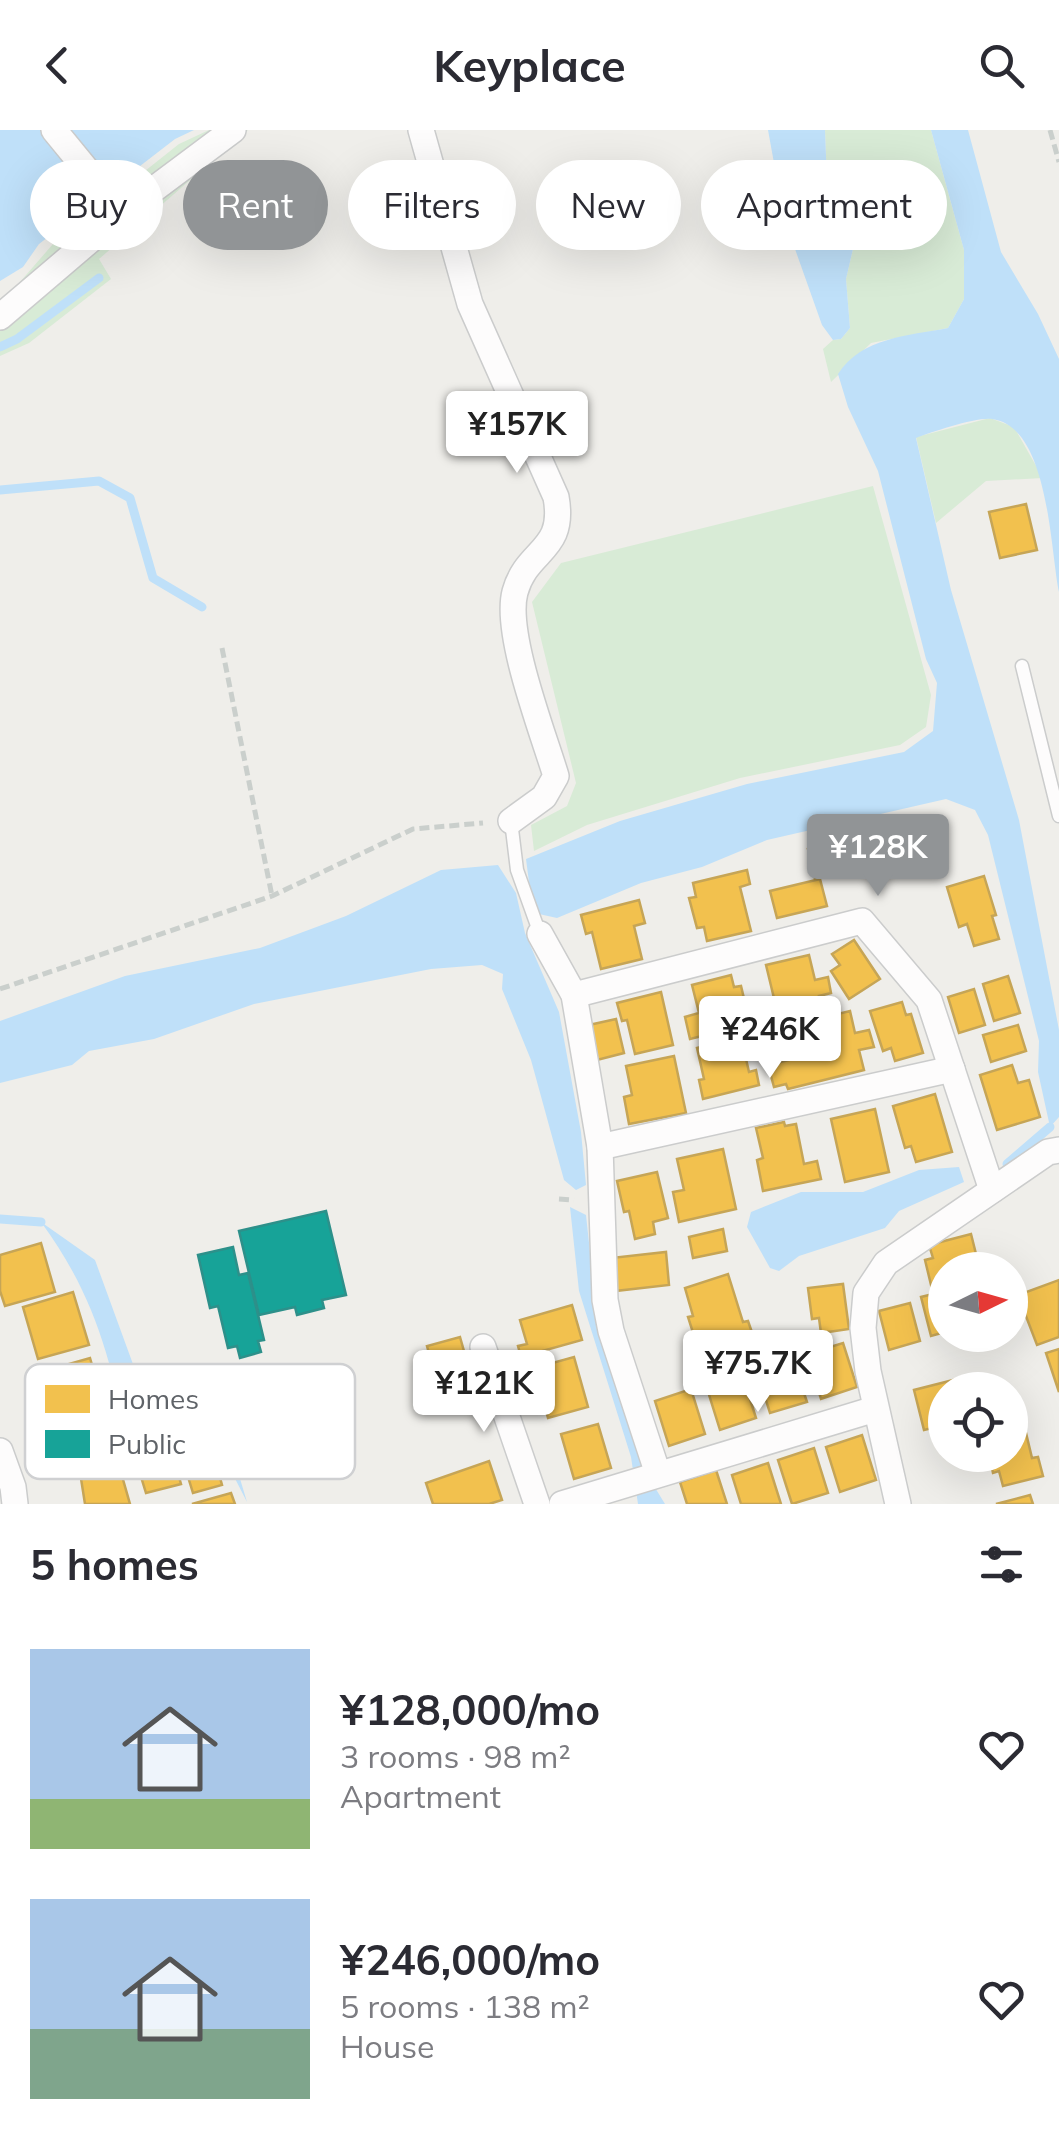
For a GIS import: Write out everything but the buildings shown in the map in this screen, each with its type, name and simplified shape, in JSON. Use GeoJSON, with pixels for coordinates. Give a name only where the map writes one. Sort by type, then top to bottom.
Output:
{"type":"FeatureCollection","features":[{"type":"Feature","properties":{"kind":"street"},"geometry":{"type":"LineString","coordinates":[[54,130],[78,160]]}},
{"type":"Feature","properties":{"kind":"street"},"geometry":{"type":"LineString","coordinates":[[163,183],[233,130]]}},
{"type":"Feature","properties":{"kind":"street"},"geometry":{"type":"LineString","coordinates":[[422,130],[470,304],[556,497],[560,518],[555,537],[524,571],[514,594],[514,620],[524,670],[556,776],[544,796],[511,821]]}},
{"type":"Feature","properties":{"kind":"street"},"geometry":{"type":"LineString","coordinates":[[0,317],[79,250]]}},
{"type":"Feature","properties":{"kind":"street"},"geometry":{"type":"LineString","coordinates":[[574,995],[862,921],[929,1000],[992,1190]]}},
{"type":"Feature","properties":{"kind":"street"},"geometry":{"type":"LineString","coordinates":[[536,924],[574,995],[600,1147],[605,1300],[610,1332],[658,1474]]}},
{"type":"Feature","properties":{"kind":"street"},"geometry":{"type":"LineString","coordinates":[[600,1147],[952,1069]]}},
{"type":"Feature","properties":{"kind":"street"},"geometry":{"type":"LineString","coordinates":[[898,1504],[875,1409],[863,1328],[866,1294],[886,1263],[1048,1152],[1059,1150]]}},
{"type":"Feature","properties":{"kind":"street"},"geometry":{"type":"LineString","coordinates":[[483,1347],[537,1504]]}},
{"type":"Feature","properties":{"kind":"street"},"geometry":{"type":"LineString","coordinates":[[562,1504],[875,1409]]}},
{"type":"Feature","properties":{"kind":"street"},"geometry":{"type":"LineString","coordinates":[[0,1451],[15,1504]]}},
{"type":"Feature","properties":{"kind":"lane"},"geometry":{"type":"LineString","coordinates":[[1022,666],[1059,816]]}},
{"type":"Feature","properties":{"kind":"lane"},"geometry":{"type":"LineString","coordinates":[[511,821],[517,870],[536,924]]}},
{"type":"Feature","properties":{"kind":"path"},"geometry":{"type":"LineString","coordinates":[[1050,130],[1059,162]]}},
{"type":"Feature","properties":{"kind":"path"},"geometry":{"type":"LineString","coordinates":[[222,648],[272,896]]}},
{"type":"Feature","properties":{"kind":"path"},"geometry":{"type":"LineString","coordinates":[[0,989],[272,896],[413,829],[511,821]]}},
{"type":"Feature","properties":{"kind":"green space"},"geometry":{"type":"Polygon","coordinates":[[[209,130],[248,130],[213,160],[183,160],[183,186],[163,204],[163,160],[159,160],[179,144],[209,130]]]}},
{"type":"Feature","properties":{"kind":"green space"},"geometry":{"type":"Polygon","coordinates":[[[825,130],[931,130],[939,160],[826,160],[825,130]]]}},
{"type":"Feature","properties":{"kind":"green space"},"geometry":{"type":"Polygon","coordinates":[[[947,188],[964,250],[964,299],[948,328],[871,343],[831,382],[823,349],[833,340],[841,339],[850,328],[846,279],[853,250],[947,250],[947,188]]]}},
{"type":"Feature","properties":{"kind":"green space"},"geometry":{"type":"Polygon","coordinates":[[[48,250],[109,250],[99,259],[111,279],[29,343],[0,356],[0,305],[48,250]]]}},
{"type":"Feature","properties":{"kind":"green space"},"geometry":{"type":"Polygon","coordinates":[[[990,418],[1014,427],[1043,478],[986,481],[936,523],[916,437],[990,418]]]}},
{"type":"Feature","properties":{"kind":"green space"},"geometry":{"type":"Polygon","coordinates":[[[873,486],[931,695],[926,727],[900,745],[740,778],[587,825],[534,851],[531,825],[567,806],[576,783],[532,602],[561,563],[873,486]]]}},
{"type":"Feature","properties":{"kind":"water"},"geometry":{"type":"Polygon","coordinates":[[[0,130],[194,130],[148,160],[30,160],[30,250],[35,250],[23,267],[0,281],[0,130]]]}},
{"type":"Feature","properties":{"kind":"water"},"geometry":{"type":"Polygon","coordinates":[[[768,130],[825,130],[826,160],[773,160],[768,130]]]}},
{"type":"Feature","properties":{"kind":"water"},"geometry":{"type":"Polygon","coordinates":[[[931,130],[968,130],[1001,252],[1059,359],[1059,592],[1044,492],[1025,443],[1011,427],[985,419],[916,438],[951,590],[1019,820],[1059,1030],[1059,1117],[1050,1127],[1038,1072],[1039,1041],[988,835],[975,810],[946,799],[767,840],[702,867],[641,883],[557,918],[539,914],[530,890],[526,859],[620,821],[747,784],[904,752],[933,731],[937,683],[926,659],[878,471],[848,407],[838,374],[873,345],[948,328],[964,299],[964,250],[947,188],[947,160],[939,160],[931,130]]]}},
{"type":"Feature","properties":{"kind":"water"},"geometry":{"type":"Polygon","coordinates":[[[795,250],[853,250],[846,279],[850,328],[841,339],[833,340],[822,325],[795,250]]]}},
{"type":"Feature","properties":{"kind":"water"},"geometry":{"type":"Polygon","coordinates":[[[498,865],[516,893],[525,933],[559,1012],[581,1132],[586,1185],[576,1190],[564,1180],[531,1060],[502,989],[503,974],[482,965],[431,969],[254,1004],[154,1039],[89,1051],[72,1065],[0,1083],[0,1021],[125,976],[260,948],[346,916],[441,870],[498,865]]]}},
{"type":"Feature","properties":{"kind":"water"},"geometry":{"type":"Polygon","coordinates":[[[959,1167],[964,1182],[899,1211],[885,1228],[799,1256],[779,1271],[770,1268],[747,1227],[751,1212],[801,1192],[863,1192],[919,1170],[959,1167]]]}},
{"type":"Feature","properties":{"kind":"water"},"geometry":{"type":"Polygon","coordinates":[[[570,1207],[586,1215],[597,1317],[654,1486],[665,1504],[638,1504],[631,1457],[579,1291],[570,1207]]]}},
{"type":"Feature","properties":{"kind":"water"},"geometry":{"type":"Polygon","coordinates":[[[41,1222],[95,1260],[133,1364],[109,1364],[87,1301],[41,1222]]]}},
{"type":"Feature","properties":{"kind":"waterway"},"geometry":{"type":"LineString","coordinates":[[0,347],[17,339],[99,278]]}},
{"type":"Feature","properties":{"kind":"waterway"},"geometry":{"type":"LineString","coordinates":[[0,490],[99,481],[130,498],[153,578],[202,607]]}},
{"type":"Feature","properties":{"kind":"waterway"},"geometry":{"type":"LineString","coordinates":[[1007,1164],[1050,1127]]}},
{"type":"Feature","properties":{"kind":"waterway"},"geometry":{"type":"LineString","coordinates":[[0,1219],[41,1222]]}}]}
